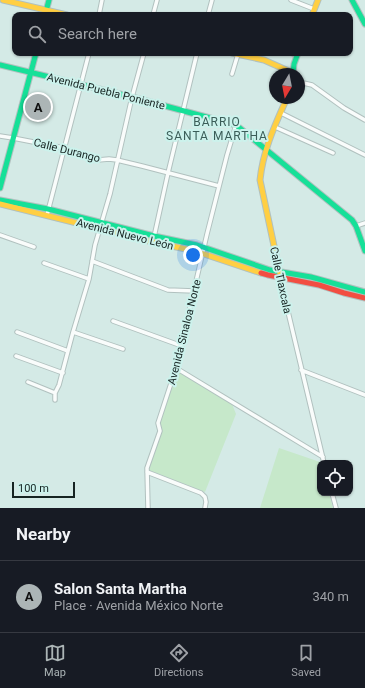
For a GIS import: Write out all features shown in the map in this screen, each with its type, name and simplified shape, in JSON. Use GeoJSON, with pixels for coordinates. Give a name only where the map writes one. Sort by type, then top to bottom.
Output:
{"type":"FeatureCollection","features":[{"type":"Feature","properties":{"kind":"street"},"geometry":{"type":"LineString","coordinates":[[3,0],[46,12],[49,0]]}},
{"type":"Feature","properties":{"kind":"street"},"geometry":{"type":"LineString","coordinates":[[100,12],[102,0]]}},
{"type":"Feature","properties":{"kind":"street"},"geometry":{"type":"LineString","coordinates":[[154,12],[157,0]]}},
{"type":"Feature","properties":{"kind":"street"},"geometry":{"type":"LineString","coordinates":[[209,12],[212,0]]}},
{"type":"Feature","properties":{"kind":"street"},"geometry":{"type":"LineString","coordinates":[[291,0],[314,9]]}},
{"type":"Feature","properties":{"kind":"street"},"geometry":{"type":"LineString","coordinates":[[313,12],[318,0]]}},
{"type":"Feature","properties":{"kind":"street"},"geometry":{"type":"LineString","coordinates":[[352,0],[365,24]]}},
{"type":"Feature","properties":{"kind":"street"},"geometry":{"type":"LineString","coordinates":[[0,188],[35,56]]}},
{"type":"Feature","properties":{"kind":"street"},"geometry":{"type":"LineString","coordinates":[[47,212],[88,56]]}},
{"type":"Feature","properties":{"kind":"street"},"geometry":{"type":"LineString","coordinates":[[55,400],[55,393],[63,373],[73,332],[89,279],[94,245],[110,194],[132,97],[143,56]]}},
{"type":"Feature","properties":{"kind":"street"},"geometry":{"type":"LineString","coordinates":[[153,239],[197,56]]}},
{"type":"Feature","properties":{"kind":"street"},"geometry":{"type":"LineString","coordinates":[[232,74],[237,56]]}},
{"type":"Feature","properties":{"kind":"street"},"geometry":{"type":"LineString","coordinates":[[247,56],[264,60],[282,68]]}},
{"type":"Feature","properties":{"kind":"street"},"geometry":{"type":"LineString","coordinates":[[294,68],[297,56]]}},
{"type":"Feature","properties":{"kind":"street","name":"Avenida Puebla Poniente"},"geometry":{"type":"LineString","coordinates":[[0,65],[236,124],[352,220],[356,226],[365,251]]}},
{"type":"Feature","properties":{"kind":"street"},"geometry":{"type":"LineString","coordinates":[[305,83],[312,85],[344,108],[365,120]]}},
{"type":"Feature","properties":{"kind":"street","name":"Calle Tlaxcala"},"geometry":{"type":"LineString","coordinates":[[285,104],[266,149],[261,166],[260,180],[301,370],[324,460]]}},
{"type":"Feature","properties":{"kind":"street"},"geometry":{"type":"LineString","coordinates":[[281,113],[365,155]]}},
{"type":"Feature","properties":{"kind":"street","name":"Avenida Sinaloa Norte"},"geometry":{"type":"LineString","coordinates":[[148,508],[147,470],[160,431],[158,423],[182,346],[203,250],[236,124]]}},
{"type":"Feature","properties":{"kind":"street"},"geometry":{"type":"LineString","coordinates":[[275,127],[333,153]]}},
{"type":"Feature","properties":{"kind":"street","name":"Calle Durango"},"geometry":{"type":"LineString","coordinates":[[0,136],[64,148],[98,160],[117,160],[219,186]]}},
{"type":"Feature","properties":{"kind":"street","name":"Avenida Nuevo León"},"geometry":{"type":"LineString","coordinates":[[0,200],[153,239],[203,250],[280,275],[365,298]]}},
{"type":"Feature","properties":{"kind":"street","name":"Avenida Nuevo León"},"geometry":{"type":"LineString","coordinates":[[0,204],[47,212]]}},
{"type":"Feature","properties":{"kind":"street"},"geometry":{"type":"LineString","coordinates":[[356,226],[365,223]]}},
{"type":"Feature","properties":{"kind":"street"},"geometry":{"type":"LineString","coordinates":[[0,235],[34,246]]}},
{"type":"Feature","properties":{"kind":"street"},"geometry":{"type":"LineString","coordinates":[[92,262],[168,290],[194,291]]}},
{"type":"Feature","properties":{"kind":"street"},"geometry":{"type":"LineString","coordinates":[[44,263],[89,279]]}},
{"type":"Feature","properties":{"kind":"street","name":"Avenida Nuevo León"},"geometry":{"type":"LineString","coordinates":[[280,275],[311,277],[365,292]]}},
{"type":"Feature","properties":{"kind":"street"},"geometry":{"type":"LineString","coordinates":[[113,321],[182,346]]}},
{"type":"Feature","properties":{"kind":"street"},"geometry":{"type":"LineString","coordinates":[[17,332],[68,351]]}},
{"type":"Feature","properties":{"kind":"street"},"geometry":{"type":"LineString","coordinates":[[73,332],[123,349]]}},
{"type":"Feature","properties":{"kind":"street"},"geometry":{"type":"LineString","coordinates":[[16,356],[63,373]]}},
{"type":"Feature","properties":{"kind":"street"},"geometry":{"type":"LineString","coordinates":[[176,368],[323,457]]}},
{"type":"Feature","properties":{"kind":"street"},"geometry":{"type":"LineString","coordinates":[[301,370],[365,396]]}},
{"type":"Feature","properties":{"kind":"street"},"geometry":{"type":"LineString","coordinates":[[28,382],[55,393]]}},
{"type":"Feature","properties":{"kind":"street"},"geometry":{"type":"LineString","coordinates":[[147,470],[201,493],[205,497],[205,508]]}},
{"type":"Feature","properties":{"kind":"street"},"geometry":{"type":"LineString","coordinates":[[333,496],[336,508]]}},
{"type":"Feature","properties":{"kind":"green space"},"geometry":{"type":"Polygon","coordinates":[[[281,273],[311,278],[365,294],[365,297],[281,277],[281,273]]]}},
{"type":"Feature","properties":{"kind":"green space"},"geometry":{"type":"Polygon","coordinates":[[[178,371],[232,404],[236,414],[205,492],[148,470],[161,431],[160,422],[178,371]]]}},
{"type":"Feature","properties":{"kind":"green space"},"geometry":{"type":"Polygon","coordinates":[[[279,448],[317,461],[317,496],[330,496],[333,508],[260,508],[279,448]]]}},
{"type":"Feature","properties":{"kind":"traffic: fast"},"geometry":{"type":"LineString","coordinates":[[46,12],[49,0]]}},
{"type":"Feature","properties":{"kind":"traffic: fast"},"geometry":{"type":"LineString","coordinates":[[352,0],[365,24]]}},
{"type":"Feature","properties":{"kind":"traffic: fast"},"geometry":{"type":"LineString","coordinates":[[0,188],[35,56]]}},
{"type":"Feature","properties":{"kind":"traffic: fast"},"geometry":{"type":"LineString","coordinates":[[294,68],[297,56]]}},
{"type":"Feature","properties":{"kind":"traffic: fast"},"geometry":{"type":"LineString","coordinates":[[0,65],[132,97],[236,125],[352,220],[356,226],[365,251]]}},
{"type":"Feature","properties":{"kind":"traffic: fast"},"geometry":{"type":"LineString","coordinates":[[0,200],[48,209],[154,236],[197,245],[270,270],[311,277],[365,292]]}},
{"type":"Feature","properties":{"kind":"traffic: slow"},"geometry":{"type":"LineString","coordinates":[[3,0],[54,12]]}},
{"type":"Feature","properties":{"kind":"traffic: slow"},"geometry":{"type":"LineString","coordinates":[[313,12],[318,0]]}},
{"type":"Feature","properties":{"kind":"traffic: slow"},"geometry":{"type":"LineString","coordinates":[[246,56],[264,60],[282,68]]}},
{"type":"Feature","properties":{"kind":"traffic: slow"},"geometry":{"type":"LineString","coordinates":[[280,274],[260,180],[267,148],[284,104]]}},
{"type":"Feature","properties":{"kind":"traffic: slow"},"geometry":{"type":"LineString","coordinates":[[0,204],[195,251],[261,273]]}},
{"type":"Feature","properties":{"kind":"traffic: jam"},"geometry":{"type":"LineString","coordinates":[[261,273],[319,285],[365,298]]}},
{"type":"Feature","properties":{"kind":"place","name":"Salon Santa Martha"},"geometry":{"type":"Point","coordinates":[38,107]}},
{"type":"Feature","properties":{"kind":"district","name":"BARRIO SANTA MARTHA"},"geometry":{"type":"Point","coordinates":[217,129]}}]}
